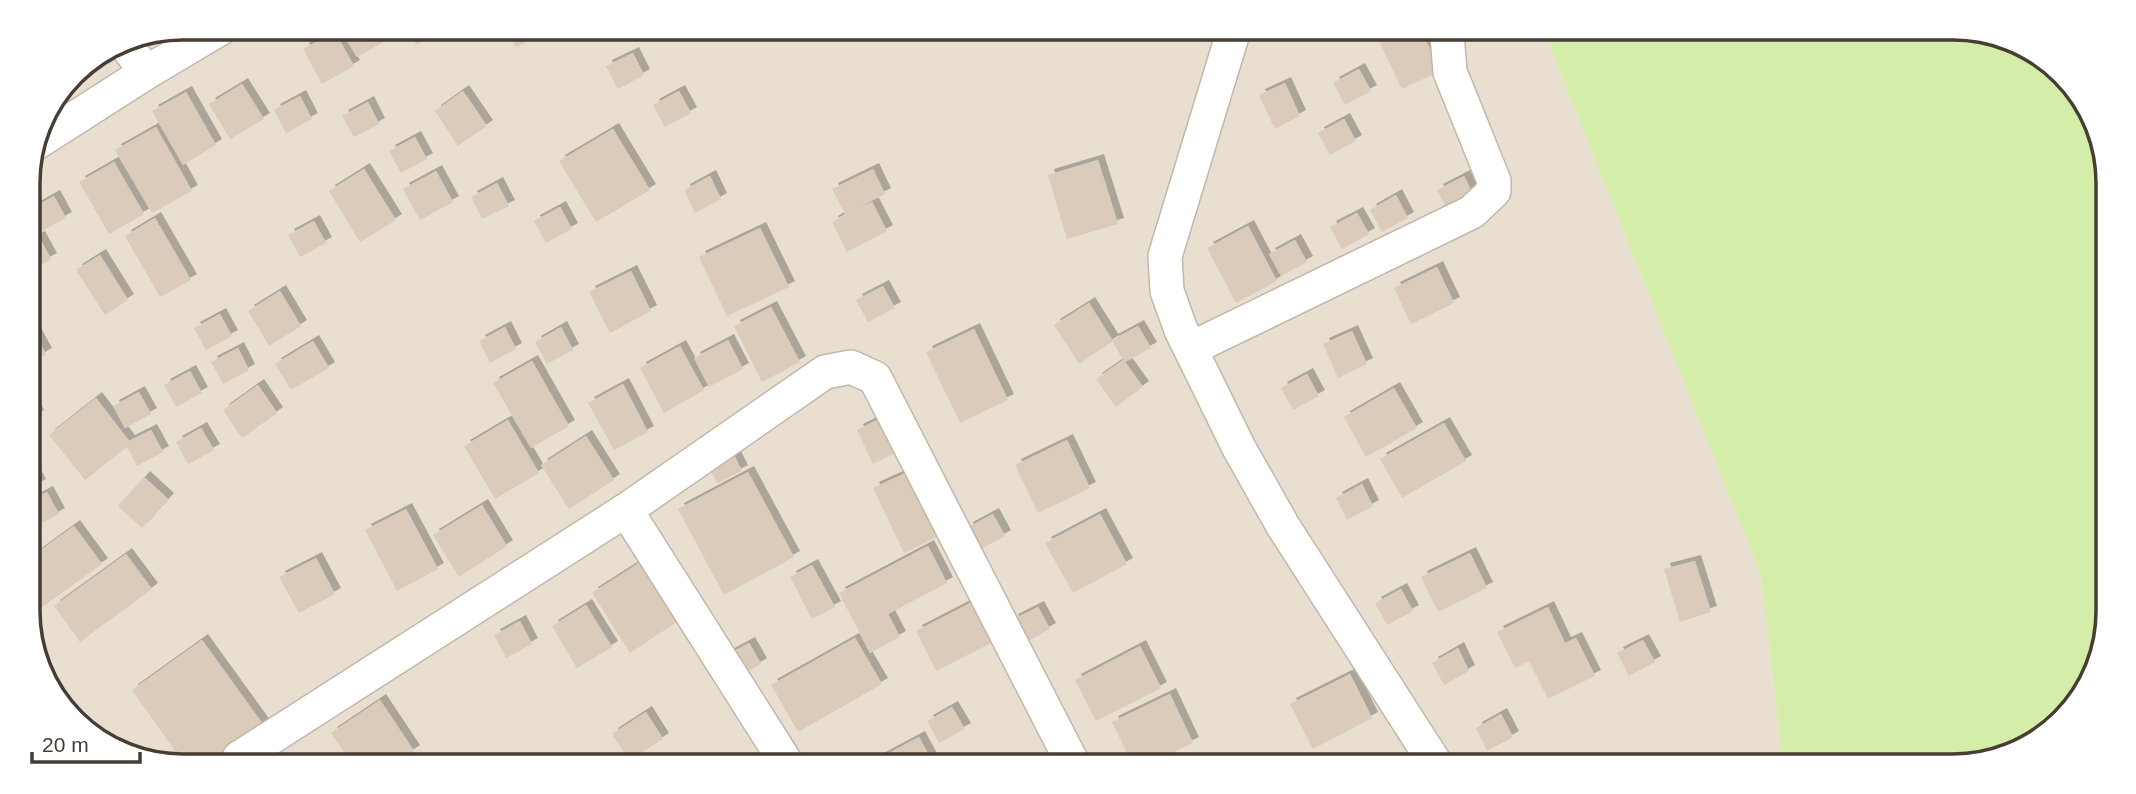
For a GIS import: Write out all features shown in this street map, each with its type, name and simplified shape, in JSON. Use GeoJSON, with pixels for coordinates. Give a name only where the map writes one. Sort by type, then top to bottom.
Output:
{"type":"FeatureCollection","features":[{"type":"Feature","properties":{"kind":"street"},"geometry":{"type":"LineString","coordinates":[[48,136],[201,40]]}},
{"type":"Feature","properties":{"kind":"street"},"geometry":{"type":"LineString","coordinates":[[1231,40],[1165,256],[1167,291],[1181,330],[1239,448],[1283,526],[1430,753]]}},
{"type":"Feature","properties":{"kind":"street"},"geometry":{"type":"LineString","coordinates":[[1192,348],[1472,212],[1494,191],[1494,181],[1450,72],[1447,40]]}},
{"type":"Feature","properties":{"kind":"street"},"geometry":{"type":"LineString","coordinates":[[130,50],[147,72]]}},
{"type":"Feature","properties":{"kind":"street"},"geometry":{"type":"LineString","coordinates":[[245,754],[626,510],[825,372],[851,367],[875,378],[1068,754]]}},
{"type":"Feature","properties":{"kind":"street"},"geometry":{"type":"LineString","coordinates":[[626,510],[780,754]]}},
{"type":"Feature","properties":{"kind":"shaded area"},"geometry":{"type":"Polygon","coordinates":[[[1547,40],[1761,575],[1782,753],[183,754],[155,751],[120,739],[104,730],[76,705],[55,674],[41,630],[41,174],[45,146],[64,104],[82,82],[104,64],[128,51],[164,41],[1547,40]]]}},
{"type":"Feature","properties":{"kind":"green space"},"geometry":{"type":"Polygon","coordinates":[[[1547,40],[1953,40],[1981,43],[2016,55],[2047,76],[2066,96],[2085,128],[2095,164],[2096,611],[2093,639],[2081,674],[2066,698],[2040,724],[2008,743],[1990,749],[1962,753],[1782,753],[1761,575],[1547,40]]]}},
{"type":"Feature","properties":{"kind":"building"},"geometry":{"type":"Polygon","coordinates":[[[320,40],[339,40],[354,66],[322,84],[303,49],[320,40]]]}},
{"type":"Feature","properties":{"kind":"building"},"geometry":{"type":"Polygon","coordinates":[[[347,40],[387,40],[357,57],[347,40]]]}},
{"type":"Feature","properties":{"kind":"building"},"geometry":{"type":"Polygon","coordinates":[[[512,40],[531,40],[516,47],[512,40]]]}},
{"type":"Feature","properties":{"kind":"building"},"geometry":{"type":"Polygon","coordinates":[[[1378,40],[1426,40],[1440,71],[1402,89],[1378,40]]]}},
{"type":"Feature","properties":{"kind":"building"},"geometry":{"type":"Polygon","coordinates":[[[633,53],[644,75],[618,89],[606,66],[633,53]]]}},
{"type":"Feature","properties":{"kind":"building"},"geometry":{"type":"Polygon","coordinates":[[[117,58],[83,82],[104,64],[117,58]]]}},
{"type":"Feature","properties":{"kind":"building"},"geometry":{"type":"Polygon","coordinates":[[[1359,69],[1371,91],[1345,105],[1333,83],[1359,69]]]}},
{"type":"Feature","properties":{"kind":"building"},"geometry":{"type":"Polygon","coordinates":[[[1285,83],[1300,116],[1275,129],[1259,95],[1285,83]]]}},
{"type":"Feature","properties":{"kind":"building"},"geometry":{"type":"Polygon","coordinates":[[[242,84],[264,119],[230,139],[209,104],[242,84]]]}},
{"type":"Feature","properties":{"kind":"building"},"geometry":{"type":"Polygon","coordinates":[[[463,91],[487,126],[458,146],[435,111],[463,91]]]}},
{"type":"Feature","properties":{"kind":"building"},"geometry":{"type":"Polygon","coordinates":[[[679,91],[691,113],[665,127],[653,105],[679,91]]]}},
{"type":"Feature","properties":{"kind":"building"},"geometry":{"type":"Polygon","coordinates":[[[186,92],[216,145],[183,165],[152,111],[186,92]]]}},
{"type":"Feature","properties":{"kind":"building"},"geometry":{"type":"Polygon","coordinates":[[[300,96],[312,119],[286,133],[274,110],[300,96]]]}},
{"type":"Feature","properties":{"kind":"building"},"geometry":{"type":"Polygon","coordinates":[[[368,102],[379,124],[354,137],[342,116],[368,102]]]}},
{"type":"Feature","properties":{"kind":"building"},"geometry":{"type":"Polygon","coordinates":[[[1344,119],[1356,141],[1330,155],[1318,133],[1344,119]]]}},
{"type":"Feature","properties":{"kind":"building"},"geometry":{"type":"Polygon","coordinates":[[[156,127],[192,191],[152,213],[115,150],[156,127]]]}},
{"type":"Feature","properties":{"kind":"building"},"geometry":{"type":"Polygon","coordinates":[[[613,129],[650,190],[596,222],[559,161],[613,129]]]}},
{"type":"Feature","properties":{"kind":"building"},"geometry":{"type":"Polygon","coordinates":[[[415,137],[427,159],[401,173],[389,151],[415,137]]]}},
{"type":"Feature","properties":{"kind":"building"},"geometry":{"type":"Polygon","coordinates":[[[1098,160],[1118,224],[1067,239],[1048,175],[1098,160]]]}},
{"type":"Feature","properties":{"kind":"building"},"geometry":{"type":"Polygon","coordinates":[[[114,162],[144,214],[109,234],[79,182],[114,162]]]}},
{"type":"Feature","properties":{"kind":"building"},"geometry":{"type":"Polygon","coordinates":[[[364,169],[396,220],[360,242],[329,191],[364,169]]]}},
{"type":"Feature","properties":{"kind":"building"},"geometry":{"type":"Polygon","coordinates":[[[873,169],[885,194],[855,209],[872,202],[887,231],[847,252],[832,222],[845,214],[832,189],[873,169]]]}},
{"type":"Feature","properties":{"kind":"building"},"geometry":{"type":"Polygon","coordinates":[[[436,171],[453,202],[420,220],[403,189],[436,171]]]}},
{"type":"Feature","properties":{"kind":"building"},"geometry":{"type":"Polygon","coordinates":[[[710,176],[721,199],[695,213],[684,190],[710,176]]]}},
{"type":"Feature","properties":{"kind":"building"},"geometry":{"type":"Polygon","coordinates":[[[1464,176],[1475,198],[1449,212],[1437,190],[1464,176]]]}},
{"type":"Feature","properties":{"kind":"building"},"geometry":{"type":"Polygon","coordinates":[[[497,183],[509,206],[482,219],[471,197],[497,183]]]}},
{"type":"Feature","properties":{"kind":"building"},"geometry":{"type":"Polygon","coordinates":[[[1396,195],[1408,218],[1382,232],[1370,210],[1396,195]]]}},
{"type":"Feature","properties":{"kind":"building"},"geometry":{"type":"Polygon","coordinates":[[[54,196],[66,218],[41,232],[41,203],[54,196]]]}},
{"type":"Feature","properties":{"kind":"building"},"geometry":{"type":"Polygon","coordinates":[[[560,207],[572,229],[546,243],[534,221],[560,207]]]}},
{"type":"Feature","properties":{"kind":"building"},"geometry":{"type":"Polygon","coordinates":[[[1357,213],[1369,234],[1342,249],[1330,227],[1357,213]]]}},
{"type":"Feature","properties":{"kind":"building"},"geometry":{"type":"Polygon","coordinates":[[[155,218],[191,280],[160,297],[125,236],[155,218]]]}},
{"type":"Feature","properties":{"kind":"building"},"geometry":{"type":"Polygon","coordinates":[[[314,221],[326,243],[300,257],[288,235],[314,221]]]}},
{"type":"Feature","properties":{"kind":"building"},"geometry":{"type":"Polygon","coordinates":[[[1248,226],[1277,281],[1236,303],[1207,248],[1248,226]]]}},
{"type":"Feature","properties":{"kind":"building"},"geometry":{"type":"Polygon","coordinates":[[[760,228],[789,287],[727,316],[699,257],[760,228]]]}},
{"type":"Feature","properties":{"kind":"building"},"geometry":{"type":"Polygon","coordinates":[[[41,240],[51,259],[41,265],[41,240]]]}},
{"type":"Feature","properties":{"kind":"building"},"geometry":{"type":"Polygon","coordinates":[[[1295,240],[1307,262],[1281,276],[1269,254],[1295,240]]]}},
{"type":"Feature","properties":{"kind":"building"},"geometry":{"type":"Polygon","coordinates":[[[100,255],[128,300],[105,315],[76,270],[100,255]]]}},
{"type":"Feature","properties":{"kind":"building"},"geometry":{"type":"Polygon","coordinates":[[[1437,267],[1454,303],[1411,324],[1394,288],[1437,267]]]}},
{"type":"Feature","properties":{"kind":"building"},"geometry":{"type":"Polygon","coordinates":[[[631,271],[651,311],[610,333],[589,292],[631,271]]]}},
{"type":"Feature","properties":{"kind":"building"},"geometry":{"type":"Polygon","coordinates":[[[883,286],[895,308],[868,322],[856,300],[883,286]]]}},
{"type":"Feature","properties":{"kind":"building"},"geometry":{"type":"Polygon","coordinates":[[[280,291],[301,326],[269,346],[248,311],[280,291]]]}},
{"type":"Feature","properties":{"kind":"building"},"geometry":{"type":"Polygon","coordinates":[[[1089,303],[1113,341],[1079,364],[1054,325],[1089,303]]]}},
{"type":"Feature","properties":{"kind":"building"},"geometry":{"type":"Polygon","coordinates":[[[771,307],[800,362],[762,382],[734,326],[771,307]]]}},
{"type":"Feature","properties":{"kind":"building"},"geometry":{"type":"Polygon","coordinates":[[[220,314],[232,336],[206,350],[194,328],[220,314]]]}},
{"type":"Feature","properties":{"kind":"building"},"geometry":{"type":"Polygon","coordinates":[[[1138,326],[1151,348],[1125,362],[1143,387],[1116,407],[1096,379],[1123,360],[1112,340],[1138,326]]]}},
{"type":"Feature","properties":{"kind":"building"},"geometry":{"type":"Polygon","coordinates":[[[505,327],[516,349],[490,363],[479,341],[505,327]]]}},
{"type":"Feature","properties":{"kind":"building"},"geometry":{"type":"Polygon","coordinates":[[[561,327],[573,350],[547,364],[535,342],[561,327]]]}},
{"type":"Feature","properties":{"kind":"building"},"geometry":{"type":"Polygon","coordinates":[[[974,329],[1008,400],[960,423],[926,352],[974,329]]]}},
{"type":"Feature","properties":{"kind":"building"},"geometry":{"type":"Polygon","coordinates":[[[1352,331],[1367,364],[1338,378],[1323,344],[1352,331]]]}},
{"type":"Feature","properties":{"kind":"building"},"geometry":{"type":"Polygon","coordinates":[[[728,340],[743,369],[709,387],[694,358],[728,340]]]}},
{"type":"Feature","properties":{"kind":"building"},"geometry":{"type":"Polygon","coordinates":[[[313,341],[329,368],[291,390],[275,364],[313,341]]]}},
{"type":"Feature","properties":{"kind":"building"},"geometry":{"type":"Polygon","coordinates":[[[41,344],[46,354],[41,357],[41,344]]]}},
{"type":"Feature","properties":{"kind":"building"},"geometry":{"type":"Polygon","coordinates":[[[680,346],[704,390],[664,413],[640,368],[680,346]]]}},
{"type":"Feature","properties":{"kind":"building"},"geometry":{"type":"Polygon","coordinates":[[[238,348],[249,370],[223,384],[211,362],[238,348]]]}},
{"type":"Feature","properties":{"kind":"building"},"geometry":{"type":"Polygon","coordinates":[[[532,361],[569,426],[531,448],[493,383],[532,361]]]}},
{"type":"Feature","properties":{"kind":"building"},"geometry":{"type":"Polygon","coordinates":[[[190,371],[202,393],[176,407],[164,385],[190,371]]]}},
{"type":"Feature","properties":{"kind":"building"},"geometry":{"type":"Polygon","coordinates":[[[1307,374],[1319,396],[1293,410],[1281,388],[1307,374]]]}},
{"type":"Feature","properties":{"kind":"building"},"geometry":{"type":"Polygon","coordinates":[[[623,384],[648,432],[614,450],[588,403],[623,384]]]}},
{"type":"Feature","properties":{"kind":"building"},"geometry":{"type":"Polygon","coordinates":[[[258,385],[277,413],[242,438],[223,410],[258,385]]]}},
{"type":"Feature","properties":{"kind":"building"},"geometry":{"type":"Polygon","coordinates":[[[1394,388],[1417,428],[1366,457],[1344,417],[1394,388]]]}},
{"type":"Feature","properties":{"kind":"building"},"geometry":{"type":"Polygon","coordinates":[[[139,392],[151,414],[125,428],[113,406],[139,392]]]}},
{"type":"Feature","properties":{"kind":"building"},"geometry":{"type":"Polygon","coordinates":[[[96,398],[129,441],[151,430],[163,452],[137,466],[127,447],[85,480],[49,435],[96,398]]]}},
{"type":"Feature","properties":{"kind":"building"},"geometry":{"type":"Polygon","coordinates":[[[885,416],[901,450],[873,464],[857,430],[885,416]]]}},
{"type":"Feature","properties":{"kind":"building"},"geometry":{"type":"Polygon","coordinates":[[[508,420],[539,473],[495,499],[464,446],[508,420]]]}},
{"type":"Feature","properties":{"kind":"building"},"geometry":{"type":"Polygon","coordinates":[[[1444,423],[1466,461],[1402,498],[1380,459],[1444,423]]]}},
{"type":"Feature","properties":{"kind":"building"},"geometry":{"type":"Polygon","coordinates":[[[201,428],[214,450],[188,464],[176,442],[201,428]]]}},
{"type":"Feature","properties":{"kind":"building"},"geometry":{"type":"Polygon","coordinates":[[[586,436],[614,480],[569,509],[541,465],[586,436]]]}},
{"type":"Feature","properties":{"kind":"building"},"geometry":{"type":"Polygon","coordinates":[[[1067,440],[1090,488],[1038,513],[1015,465],[1067,440]]]}},
{"type":"Feature","properties":{"kind":"building"},"geometry":{"type":"Polygon","coordinates":[[[733,453],[742,471],[717,483],[708,465],[733,453]]]}},
{"type":"Feature","properties":{"kind":"building"},"geometry":{"type":"Polygon","coordinates":[[[910,471],[941,535],[904,553],[873,488],[910,471]]]}},
{"type":"Feature","properties":{"kind":"building"},"geometry":{"type":"Polygon","coordinates":[[[748,472],[794,557],[724,595],[678,509],[748,472]]]}},
{"type":"Feature","properties":{"kind":"building"},"geometry":{"type":"Polygon","coordinates":[[[144,477],[168,499],[142,528],[118,506],[144,477]]]}},
{"type":"Feature","properties":{"kind":"building"},"geometry":{"type":"Polygon","coordinates":[[[1362,484],[1373,506],[1347,520],[1336,498],[1362,484]]]}},
{"type":"Feature","properties":{"kind":"building"},"geometry":{"type":"Polygon","coordinates":[[[47,492],[59,514],[40,524],[40,496],[47,492]]]}},
{"type":"Feature","properties":{"kind":"building"},"geometry":{"type":"Polygon","coordinates":[[[482,505],[507,546],[459,577],[433,535],[482,505]]]}},
{"type":"Feature","properties":{"kind":"building"},"geometry":{"type":"Polygon","coordinates":[[[406,509],[438,569],[397,591],[365,530],[406,509]]]}},
{"type":"Feature","properties":{"kind":"building"},"geometry":{"type":"Polygon","coordinates":[[[993,514],[1005,536],[979,550],[967,528],[993,514]]]}},
{"type":"Feature","properties":{"kind":"building"},"geometry":{"type":"Polygon","coordinates":[[[1100,514],[1127,564],[1073,593],[1045,543],[1100,514]]]}},
{"type":"Feature","properties":{"kind":"building"},"geometry":{"type":"Polygon","coordinates":[[[74,526],[102,564],[40,609],[40,551],[74,526]]]}},
{"type":"Feature","properties":{"kind":"building"},"geometry":{"type":"Polygon","coordinates":[[[928,546],[947,583],[888,614],[900,637],[870,653],[839,593],[928,546]]]}},
{"type":"Feature","properties":{"kind":"building"},"geometry":{"type":"Polygon","coordinates":[[[1470,553],[1487,588],[1438,612],[1421,577],[1470,553]]]}},
{"type":"Feature","properties":{"kind":"building"},"geometry":{"type":"Polygon","coordinates":[[[126,554],[152,589],[80,642],[54,606],[126,554]]]}},
{"type":"Feature","properties":{"kind":"building"},"geometry":{"type":"Polygon","coordinates":[[[316,558],[335,594],[299,613],[279,577],[316,558]]]}},
{"type":"Feature","properties":{"kind":"building"},"geometry":{"type":"Polygon","coordinates":[[[1695,561],[1711,612],[1680,622],[1664,569],[1695,561]]]}},
{"type":"Feature","properties":{"kind":"building"},"geometry":{"type":"Polygon","coordinates":[[[639,563],[677,622],[630,653],[592,593],[639,563]]]}},
{"type":"Feature","properties":{"kind":"building"},"geometry":{"type":"Polygon","coordinates":[[[812,565],[835,607],[812,619],[790,577],[812,565]]]}},
{"type":"Feature","properties":{"kind":"building"},"geometry":{"type":"Polygon","coordinates":[[[1401,589],[1413,611],[1387,625],[1375,603],[1401,589]]]}},
{"type":"Feature","properties":{"kind":"building"},"geometry":{"type":"Polygon","coordinates":[[[980,598],[1001,638],[936,671],[916,631],[980,598]]]}},
{"type":"Feature","properties":{"kind":"building"},"geometry":{"type":"Polygon","coordinates":[[[586,605],[612,647],[577,668],[552,626],[586,605]]]}},
{"type":"Feature","properties":{"kind":"building"},"geometry":{"type":"Polygon","coordinates":[[[1038,607],[1050,629],[1024,643],[1012,620],[1038,607]]]}},
{"type":"Feature","properties":{"kind":"building"},"geometry":{"type":"Polygon","coordinates":[[[1548,607],[1565,643],[1576,638],[1595,676],[1548,699],[1529,661],[1515,668],[1497,632],[1548,607]]]}},
{"type":"Feature","properties":{"kind":"building"},"geometry":{"type":"Polygon","coordinates":[[[520,621],[532,644],[506,658],[494,635],[520,621]]]}},
{"type":"Feature","properties":{"kind":"building"},"geometry":{"type":"Polygon","coordinates":[[[855,638],[882,684],[798,732],[771,685],[855,638]]]}},
{"type":"Feature","properties":{"kind":"building"},"geometry":{"type":"Polygon","coordinates":[[[202,640],[267,730],[234,754],[177,754],[132,690],[202,640]]]}},
{"type":"Feature","properties":{"kind":"building"},"geometry":{"type":"Polygon","coordinates":[[[1643,640],[1655,662],[1629,676],[1617,653],[1643,640]]]}},
{"type":"Feature","properties":{"kind":"building"},"geometry":{"type":"Polygon","coordinates":[[[749,643],[761,664],[735,679],[723,657],[749,643]]]}},
{"type":"Feature","properties":{"kind":"building"},"geometry":{"type":"Polygon","coordinates":[[[1140,646],[1161,688],[1096,721],[1075,680],[1140,646]]]}},
{"type":"Feature","properties":{"kind":"building"},"geometry":{"type":"Polygon","coordinates":[[[1458,648],[1469,671],[1444,685],[1432,663],[1458,648]]]}},
{"type":"Feature","properties":{"kind":"building"},"geometry":{"type":"Polygon","coordinates":[[[1350,674],[1372,718],[1313,749],[1290,704],[1350,674]]]}},
{"type":"Feature","properties":{"kind":"building"},"geometry":{"type":"Polygon","coordinates":[[[1170,694],[1193,743],[1170,753],[1127,753],[1112,722],[1170,694]]]}},
{"type":"Feature","properties":{"kind":"building"},"geometry":{"type":"Polygon","coordinates":[[[380,700],[414,751],[410,754],[345,754],[331,733],[380,700]]]}},
{"type":"Feature","properties":{"kind":"building"},"geometry":{"type":"Polygon","coordinates":[[[952,707],[965,729],[939,743],[927,721],[952,707]]]}},
{"type":"Feature","properties":{"kind":"building"},"geometry":{"type":"Polygon","coordinates":[[[646,712],[663,739],[639,754],[625,754],[612,734],[646,712]]]}},
{"type":"Feature","properties":{"kind":"building"},"geometry":{"type":"Polygon","coordinates":[[[1501,714],[1513,737],[1487,751],[1476,728],[1501,714]]]}},
{"type":"Feature","properties":{"kind":"building"},"geometry":{"type":"Polygon","coordinates":[[[919,737],[928,754],[888,754],[919,737]]]}}]}
